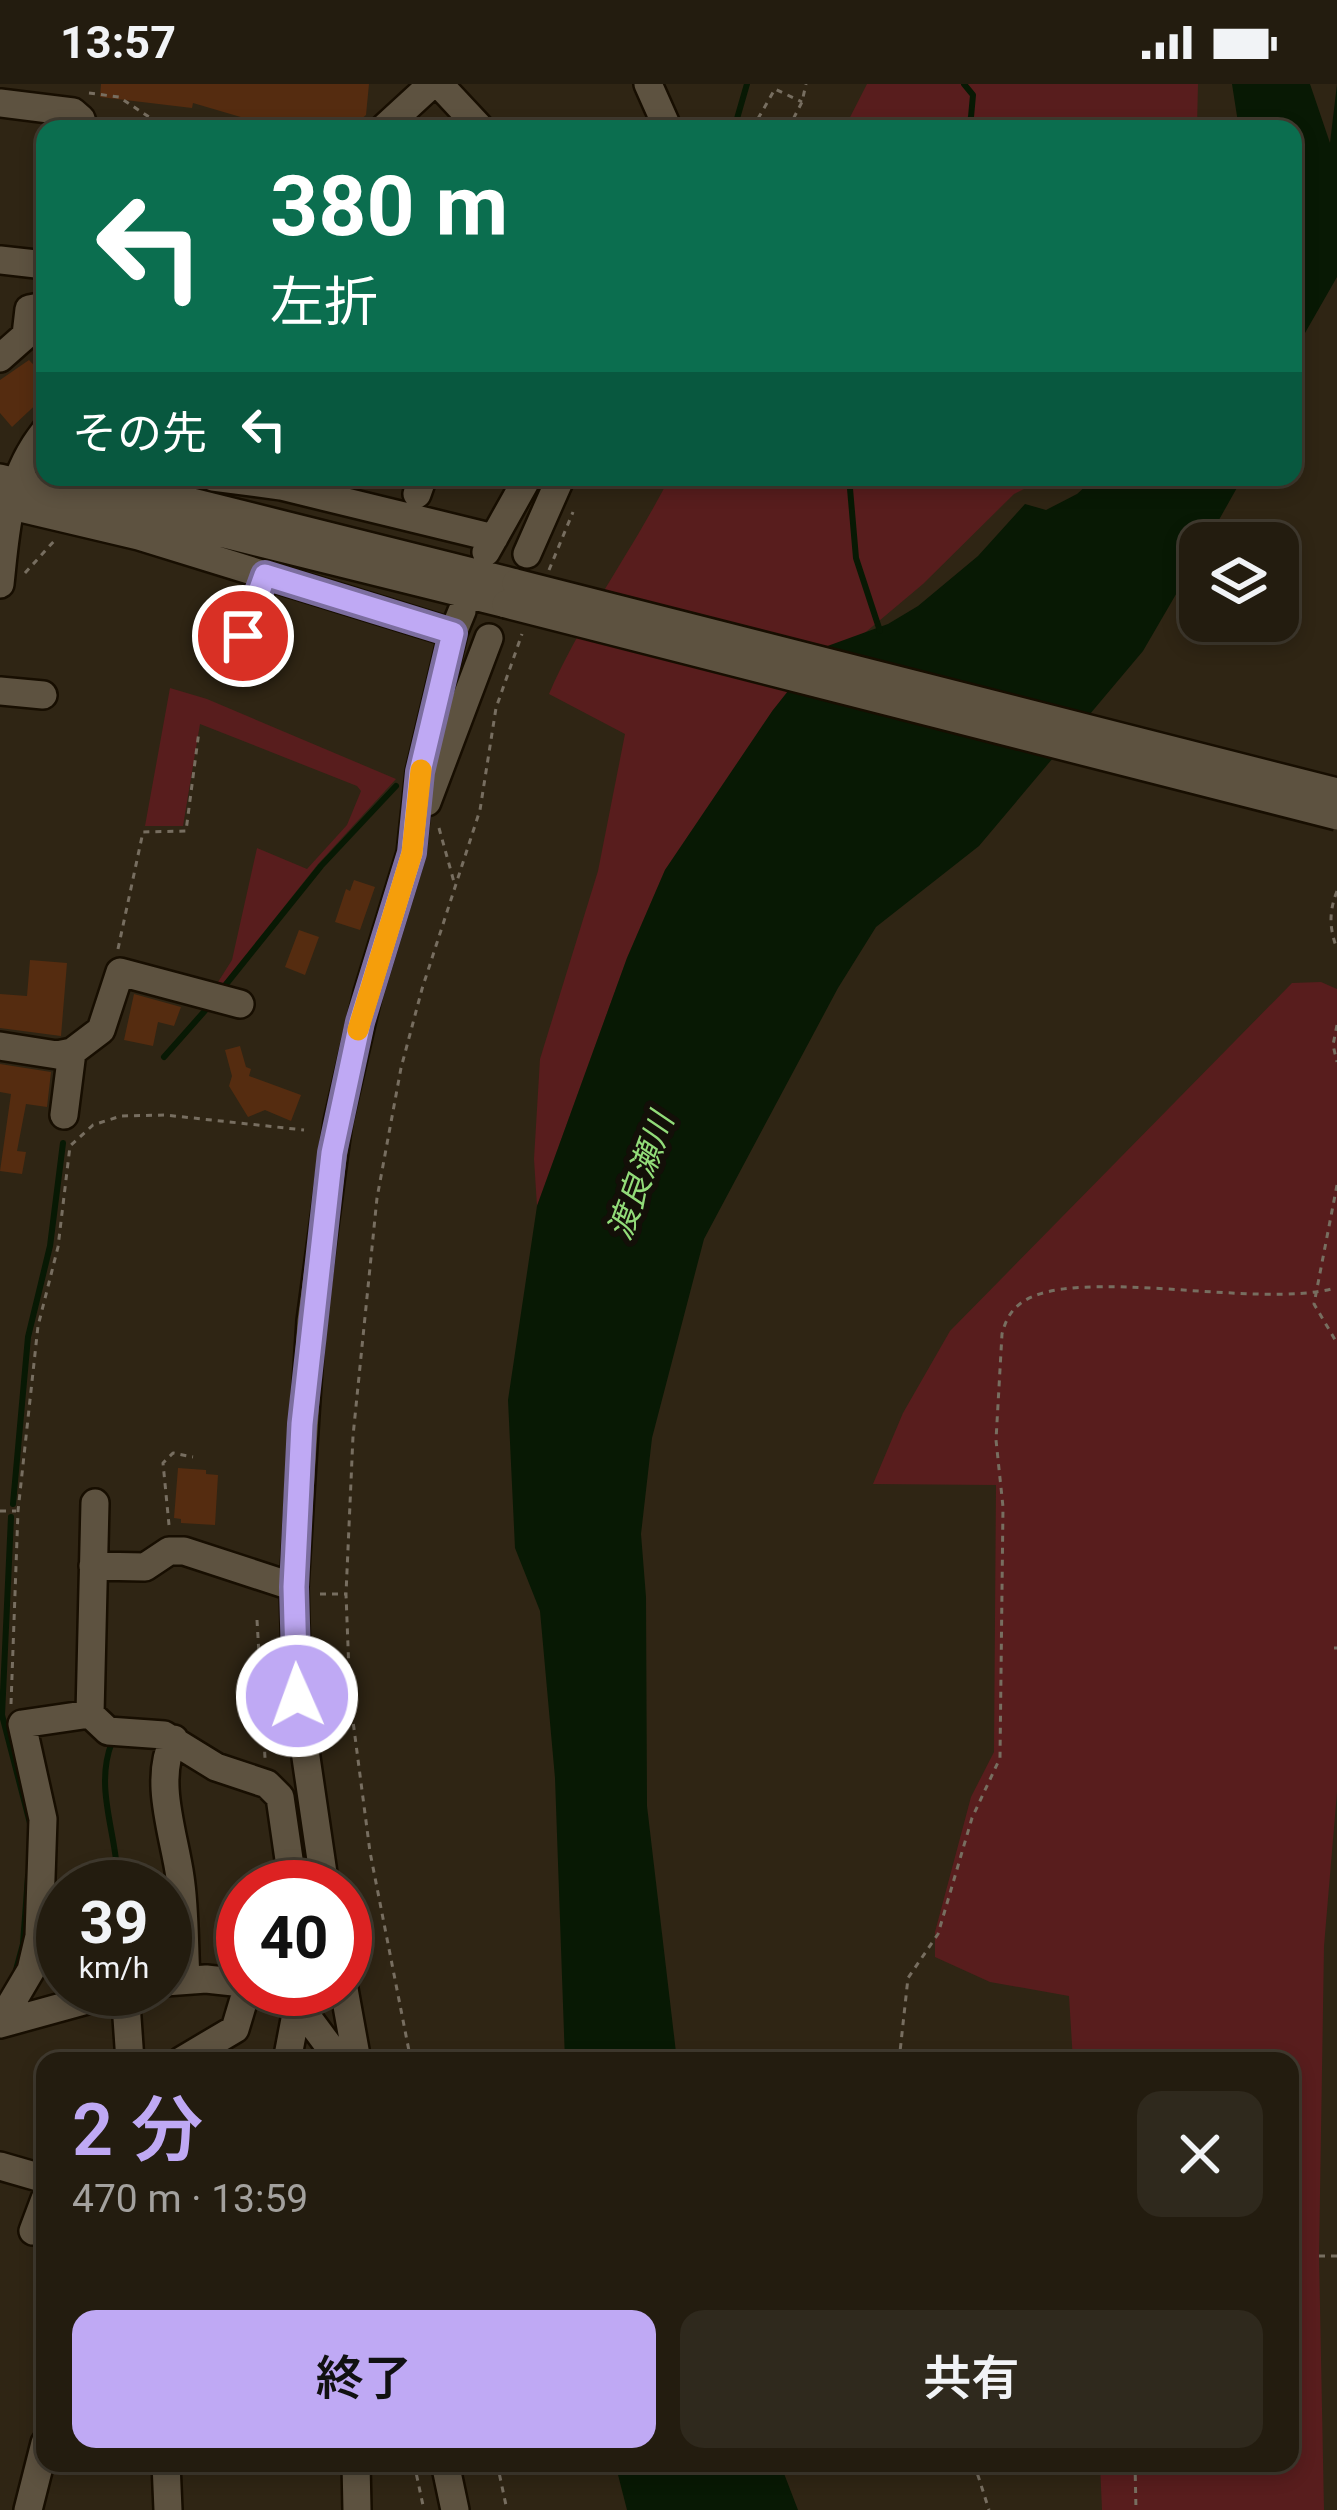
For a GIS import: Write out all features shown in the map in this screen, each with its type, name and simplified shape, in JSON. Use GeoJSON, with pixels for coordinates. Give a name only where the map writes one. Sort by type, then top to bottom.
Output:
{"type":"FeatureCollection","features":[{"type":"Feature","properties":{"kind":"street"},"geometry":{"type":"LineString","coordinates":[[393,120],[435,84],[472,120]]}},
{"type":"Feature","properties":{"kind":"street"},"geometry":{"type":"LineString","coordinates":[[648,84],[664,120]]}},
{"type":"Feature","properties":{"kind":"street"},"geometry":{"type":"LineString","coordinates":[[0,103],[73,112],[82,120]]}},
{"type":"Feature","properties":{"kind":"street"},"geometry":{"type":"LineString","coordinates":[[0,260],[36,265]]}},
{"type":"Feature","properties":{"kind":"street"},"geometry":{"type":"LineString","coordinates":[[0,358],[36,329]]}},
{"type":"Feature","properties":{"kind":"street"},"geometry":{"type":"LineString","coordinates":[[13,579],[25,461]]}},
{"type":"Feature","properties":{"kind":"street"},"geometry":{"type":"LineString","coordinates":[[43,486],[67,518],[265,575],[458,622],[420,772],[422,807]]}},
{"type":"Feature","properties":{"kind":"street"},"geometry":{"type":"LineString","coordinates":[[117,486],[1337,816]]}},
{"type":"Feature","properties":{"kind":"street"},"geometry":{"type":"LineString","coordinates":[[125,486],[511,593],[1337,792]]}},
{"type":"Feature","properties":{"kind":"street"},"geometry":{"type":"LineString","coordinates":[[281,486],[489,548],[523,486]]}},
{"type":"Feature","properties":{"kind":"street"},"geometry":{"type":"LineString","coordinates":[[537,562],[559,486]]}},
{"type":"Feature","properties":{"kind":"street"},"geometry":{"type":"LineString","coordinates":[[228,664],[255,612],[265,575]]}},
{"type":"Feature","properties":{"kind":"street"},"geometry":{"type":"LineString","coordinates":[[322,1860],[297,1696],[305,1384],[332,1153],[360,1022],[422,807],[489,638]]}},
{"type":"Feature","properties":{"kind":"street"},"geometry":{"type":"LineString","coordinates":[[0,691],[43,695]]}},
{"type":"Feature","properties":{"kind":"street"},"geometry":{"type":"LineString","coordinates":[[0,1046],[58,1055],[72,1052],[101,1030],[120,972],[240,1004]]}},
{"type":"Feature","properties":{"kind":"street"},"geometry":{"type":"LineString","coordinates":[[64,1115],[72,1052]]}},
{"type":"Feature","properties":{"kind":"street"},"geometry":{"type":"LineString","coordinates":[[90,1714],[95,1503]]}},
{"type":"Feature","properties":{"kind":"street"},"geometry":{"type":"LineString","coordinates":[[93,1566],[145,1567],[173,1550],[300,1591]]}},
{"type":"Feature","properties":{"kind":"street"},"geometry":{"type":"LineString","coordinates":[[4,2023],[31,1970],[39,1936],[43,1820],[22,1724],[90,1714],[118,1734],[152,1732],[174,1739],[223,1770],[268,1784],[280,1797],[289,1860]]}},
{"type":"Feature","properties":{"kind":"street"},"geometry":{"type":"LineString","coordinates":[[174,1739],[166,1756],[166,1793],[177,1860]]}},
{"type":"Feature","properties":{"kind":"street"},"geometry":{"type":"LineString","coordinates":[[4,2023],[36,2014]]}},
{"type":"Feature","properties":{"kind":"street"},"geometry":{"type":"LineString","coordinates":[[128,2016],[130,2052]]}},
{"type":"Feature","properties":{"kind":"street"},"geometry":{"type":"LineString","coordinates":[[196,2052],[235,2029],[238,2016]]}},
{"type":"Feature","properties":{"kind":"street"},"geometry":{"type":"LineString","coordinates":[[288,2052],[296,2016]]}},
{"type":"Feature","properties":{"kind":"street"},"geometry":{"type":"LineString","coordinates":[[311,2016],[334,2052]]}},
{"type":"Feature","properties":{"kind":"street"},"geometry":{"type":"LineString","coordinates":[[349,2016],[355,2052]]}},
{"type":"Feature","properties":{"kind":"street"},"geometry":{"type":"LineString","coordinates":[[0,2167],[36,2177]]}},
{"type":"Feature","properties":{"kind":"street"},"geometry":{"type":"LineString","coordinates":[[33,2230],[36,2222]]}},
{"type":"Feature","properties":{"kind":"street"},"geometry":{"type":"LineString","coordinates":[[28,2510],[38,2472]]}},
{"type":"Feature","properties":{"kind":"street"},"geometry":{"type":"LineString","coordinates":[[166,2472],[168,2510]]}},
{"type":"Feature","properties":{"kind":"street"},"geometry":{"type":"LineString","coordinates":[[356,2472],[357,2510]]}},
{"type":"Feature","properties":{"kind":"street"},"geometry":{"type":"LineString","coordinates":[[447,2472],[455,2510]]}},
{"type":"Feature","properties":{"kind":"path"},"geometry":{"type":"LineString","coordinates":[[793,120],[806,84]]}},
{"type":"Feature","properties":{"kind":"path"},"geometry":{"type":"LineString","coordinates":[[757,120],[776,89],[802,102]]}},
{"type":"Feature","properties":{"kind":"path"},"geometry":{"type":"LineString","coordinates":[[76,92],[119,97],[148,120]]}},
{"type":"Feature","properties":{"kind":"path"},"geometry":{"type":"LineString","coordinates":[[537,562],[572,513]]}},
{"type":"Feature","properties":{"kind":"path"},"geometry":{"type":"LineString","coordinates":[[13,579],[64,528],[67,518]]}},
{"type":"Feature","properties":{"kind":"path"},"geometry":{"type":"LineString","coordinates":[[409,2052],[357,1762],[346,1594],[353,1436],[377,1198],[401,1068],[480,810],[500,696],[524,628]]}},
{"type":"Feature","properties":{"kind":"path"},"geometry":{"type":"LineString","coordinates":[[116,974],[143,832],[186,831],[200,731]]}},
{"type":"Feature","properties":{"kind":"path"},"geometry":{"type":"LineString","coordinates":[[422,807],[455,884]]}},
{"type":"Feature","properties":{"kind":"path"},"geometry":{"type":"LineString","coordinates":[[1337,891],[1330,909],[1330,930],[1337,949]]}},
{"type":"Feature","properties":{"kind":"path"},"geometry":{"type":"LineString","coordinates":[[1337,1025],[1333,1045],[1337,1062]]}},
{"type":"Feature","properties":{"kind":"path"},"geometry":{"type":"LineString","coordinates":[[22,1724],[12,1719],[10,1684],[18,1511],[38,1326],[58,1246],[70,1146],[93,1125],[121,1116],[165,1115],[304,1130]]}},
{"type":"Feature","properties":{"kind":"path"},"geometry":{"type":"LineString","coordinates":[[1337,1185],[1316,1294],[1316,1312],[1337,1342]]}},
{"type":"Feature","properties":{"kind":"path"},"geometry":{"type":"LineString","coordinates":[[900,2052],[908,1978],[938,1934],[972,1818],[1000,1758],[1003,1507],[996,1440],[1006,1319],[1022,1301],[1059,1290],[1316,1294],[1335,1288]]}},
{"type":"Feature","properties":{"kind":"path"},"geometry":{"type":"LineString","coordinates":[[173,1550],[163,1462],[173,1453],[193,1457]]}},
{"type":"Feature","properties":{"kind":"path"},"geometry":{"type":"LineString","coordinates":[[0,1511],[18,1511]]}},
{"type":"Feature","properties":{"kind":"path"},"geometry":{"type":"LineString","coordinates":[[300,1591],[346,1594]]}},
{"type":"Feature","properties":{"kind":"path"},"geometry":{"type":"LineString","coordinates":[[257,1620],[268,1784]]}},
{"type":"Feature","properties":{"kind":"path"},"geometry":{"type":"LineString","coordinates":[[1319,2256],[1337,2256]]}},
{"type":"Feature","properties":{"kind":"path"},"geometry":{"type":"LineString","coordinates":[[416,2472],[424,2510]]}},
{"type":"Feature","properties":{"kind":"path"},"geometry":{"type":"LineString","coordinates":[[499,2472],[507,2510]]}},
{"type":"Feature","properties":{"kind":"path"},"geometry":{"type":"LineString","coordinates":[[977,2472],[989,2510]]}},
{"type":"Feature","properties":{"kind":"path"},"geometry":{"type":"LineString","coordinates":[[1135,2472],[1136,2510]]}},
{"type":"Feature","properties":{"kind":"shaded area"},"geometry":{"type":"Polygon","coordinates":[[[867,84],[1198,84],[1197,120],[849,120],[867,84]]]}},
{"type":"Feature","properties":{"kind":"shaded area"},"geometry":{"type":"Polygon","coordinates":[[[665,486],[1030,486],[1014,494],[923,584],[773,710],[665,870],[627,958],[537,1206],[534,1159],[540,1059],[598,871],[625,734],[549,694],[576,638],[665,486]]]}},
{"type":"Feature","properties":{"kind":"shaded area"},"geometry":{"type":"Polygon","coordinates":[[[170,688],[207,699],[396,779],[318,864],[218,990],[213,990],[232,960],[257,848],[307,869],[347,825],[361,791],[200,724],[183,826],[145,826],[170,688]]]}},
{"type":"Feature","properties":{"kind":"shaded area"},"geometry":{"type":"Polygon","coordinates":[[[1321,982],[1337,989],[1337,1792],[1324,1946],[1319,2256],[1324,2510],[1102,2510],[1100,2472],[1299,2472],[1299,2052],[1072,2052],[1069,1996],[990,1982],[935,1957],[935,1932],[971,1797],[994,1752],[996,1485],[873,1484],[903,1413],[950,1331],[1292,983],[1321,982]]]}},
{"type":"Feature","properties":{"kind":"water"},"geometry":{"type":"Polygon","coordinates":[[[1232,84],[1310,84],[1330,143],[1337,84],[1337,277],[1302,338],[1302,120],[1238,120],[1232,84]]]}},
{"type":"Feature","properties":{"kind":"water","name":"渡良瀬川"},"geometry":{"type":"Polygon","coordinates":[[[1086,486],[1238,486],[1218,522],[1179,522],[1179,589],[1143,651],[979,846],[876,927],[838,988],[704,1239],[652,1438],[641,1534],[646,1597],[647,1806],[676,2052],[565,2052],[555,1778],[540,1611],[515,1548],[508,1400],[537,1206],[627,958],[665,870],[773,710],[822,648],[888,624],[918,606],[978,556],[1025,504],[1046,510],[1086,486]]]}},
{"type":"Feature","properties":{"kind":"water"},"geometry":{"type":"Polygon","coordinates":[[[617,2472],[783,2472],[798,2510],[627,2510],[617,2472]]]}},
{"type":"Feature","properties":{"kind":"building"},"geometry":{"type":"Polygon","coordinates":[[[101,84],[369,84],[366,115],[360,120],[251,120],[193,103],[192,108],[100,97],[101,84]]]}},
{"type":"Feature","properties":{"kind":"building"},"geometry":{"type":"Polygon","coordinates":[[[29,360],[36,367],[36,404],[12,427],[0,413],[0,380],[29,360]]]}},
{"type":"Feature","properties":{"kind":"building"},"geometry":{"type":"Polygon","coordinates":[[[354,880],[375,887],[360,930],[335,922],[354,880]]]}},
{"type":"Feature","properties":{"kind":"building"},"geometry":{"type":"Polygon","coordinates":[[[299,930],[319,937],[305,975],[285,967],[299,930]]]}},
{"type":"Feature","properties":{"kind":"building"},"geometry":{"type":"Polygon","coordinates":[[[30,960],[67,963],[61,1036],[0,1028],[0,994],[27,996],[30,960]]]}},
{"type":"Feature","properties":{"kind":"building"},"geometry":{"type":"Polygon","coordinates":[[[134,994],[181,1007],[174,1026],[158,1022],[153,1046],[124,1040],[134,994]]]}},
{"type":"Feature","properties":{"kind":"building"},"geometry":{"type":"Polygon","coordinates":[[[240,1046],[246,1067],[251,1069],[249,1076],[301,1095],[291,1121],[265,1110],[248,1117],[229,1086],[232,1076],[225,1050],[240,1046]]]}},
{"type":"Feature","properties":{"kind":"building"},"geometry":{"type":"Polygon","coordinates":[[[0,1064],[51,1072],[47,1107],[26,1104],[17,1151],[26,1152],[22,1174],[0,1171],[11,1094],[0,1092],[0,1064]]]}},
{"type":"Feature","properties":{"kind":"building"},"geometry":{"type":"Polygon","coordinates":[[[178,1468],[218,1475],[215,1525],[181,1523],[174,1518],[178,1468]]]}},
{"type":"Feature","properties":{"kind":"waterway"},"geometry":{"type":"LineString","coordinates":[[737,120],[747,84]]}},
{"type":"Feature","properties":{"kind":"waterway"},"geometry":{"type":"LineString","coordinates":[[964,84],[973,95],[970,120]]}},
{"type":"Feature","properties":{"kind":"waterway"},"geometry":{"type":"LineString","coordinates":[[850,486],[856,558],[880,631]]}},
{"type":"Feature","properties":{"kind":"waterway"},"geometry":{"type":"LineString","coordinates":[[223,988],[321,866],[396,786]]}},
{"type":"Feature","properties":{"kind":"waterway"},"geometry":{"type":"LineString","coordinates":[[164,1057],[210,1005]]}},
{"type":"Feature","properties":{"kind":"waterway"},"geometry":{"type":"LineString","coordinates":[[13,1504],[28,1337],[50,1246],[63,1143]]}},
{"type":"Feature","properties":{"kind":"waterway"},"geometry":{"type":"LineString","coordinates":[[11,1517],[2,1715],[31,1827]]}},
{"type":"Feature","properties":{"kind":"waterway"},"geometry":{"type":"LineString","coordinates":[[112,1742],[105,1778],[116,1860]]}},
{"type":"Feature","properties":{"kind":"waterway"},"geometry":{"type":"LineString","coordinates":[[16,1970],[23,1944],[28,1876]]}},
{"type":"Feature","properties":{"kind":"slow traffic"},"geometry":{"type":"LineString","coordinates":[[358,1030],[412,853],[421,770]]}},
{"type":"Feature","properties":{"kind":"route"},"geometry":{"type":"LineString","coordinates":[[243,636],[265,575],[453,633],[420,772],[412,853],[360,1022],[332,1153],[302,1424],[294,1587],[297,1696]]}}]}
